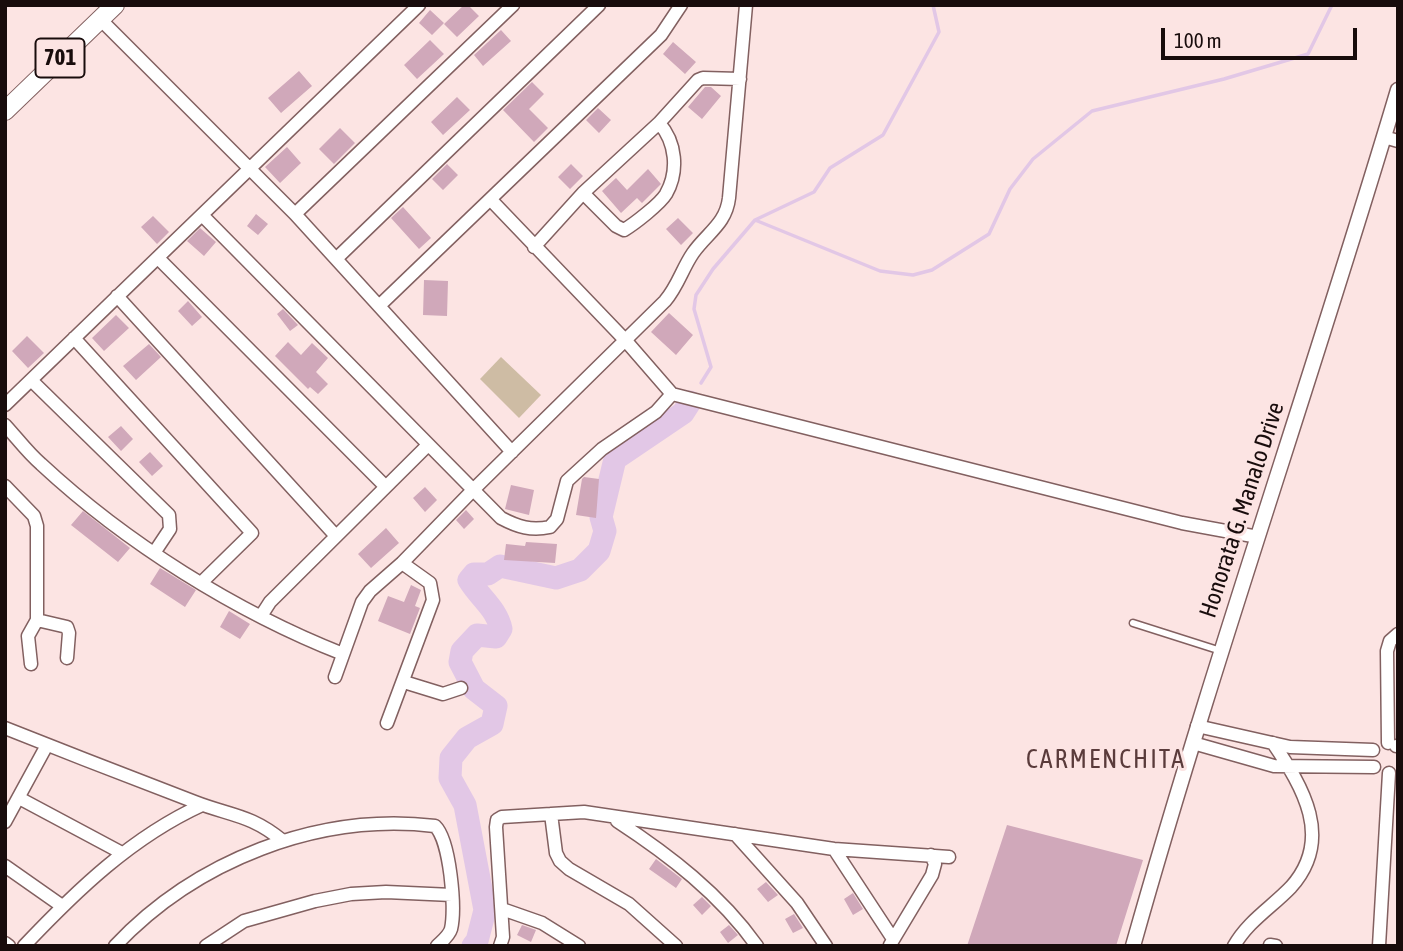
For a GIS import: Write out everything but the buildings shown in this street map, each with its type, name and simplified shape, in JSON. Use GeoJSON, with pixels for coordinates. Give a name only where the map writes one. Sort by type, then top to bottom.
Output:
{"type":"FeatureCollection","features":[{"type":"Feature","properties":{"kind":"main road","name":"701"},"geometry":{"type":"LineString","coordinates":[[5,111],[115,5]]}},
{"type":"Feature","properties":{"kind":"street"},"geometry":{"type":"LineString","coordinates":[[5,405],[419,5]]}},
{"type":"Feature","properties":{"kind":"street"},"geometry":{"type":"LineString","coordinates":[[295,214],[513,5]]}},
{"type":"Feature","properties":{"kind":"street"},"geometry":{"type":"LineString","coordinates":[[337,258],[599,5]]}},
{"type":"Feature","properties":{"kind":"street"},"geometry":{"type":"LineString","coordinates":[[380,304],[661,35],[681,5]]}},
{"type":"Feature","properties":{"kind":"street"},"geometry":{"type":"LineString","coordinates":[[335,677],[362,602],[370,592],[676,289],[694,251],[717,227],[727,210],[740,79],[742,6]]}},
{"type":"Feature","properties":{"kind":"street"},"geometry":{"type":"LineString","coordinates":[[100,19],[337,258],[512,452]]}},
{"type":"Feature","properties":{"kind":"street"},"geometry":{"type":"LineString","coordinates":[[534,247],[583,192],[659,123],[698,80],[740,79]]}},
{"type":"Feature","properties":{"kind":"street","name":"Honorata G. Manalo Drive"},"geometry":{"type":"LineString","coordinates":[[1133,946],[1197,726],[1391,139],[1398,90]]}},
{"type":"Feature","properties":{"kind":"street"},"geometry":{"type":"LineString","coordinates":[[583,192],[616,226],[624,230],[665,197],[673,166],[673,145],[668,133],[659,123]]}},
{"type":"Feature","properties":{"kind":"street"},"geometry":{"type":"LineString","coordinates":[[491,200],[626,341],[672,394],[1182,523],[1258,537]]}},
{"type":"Feature","properties":{"kind":"street"},"geometry":{"type":"LineString","coordinates":[[202,215],[501,518],[519,527],[550,527],[557,519],[567,481],[602,449],[656,412],[672,394]]}},
{"type":"Feature","properties":{"kind":"street"},"geometry":{"type":"LineString","coordinates":[[158,257],[385,486]]}},
{"type":"Feature","properties":{"kind":"street"},"geometry":{"type":"LineString","coordinates":[[117,296],[335,535]]}},
{"type":"Feature","properties":{"kind":"street"},"geometry":{"type":"LineString","coordinates":[[74,338],[252,533],[201,583]]}},
{"type":"Feature","properties":{"kind":"street"},"geometry":{"type":"LineString","coordinates":[[31,380],[169,515],[170,529],[154,553]]}},
{"type":"Feature","properties":{"kind":"street"},"geometry":{"type":"LineString","coordinates":[[5,425],[41,464],[136,542],[201,583],[295,635],[343,654]]}},
{"type":"Feature","properties":{"kind":"street"},"geometry":{"type":"LineString","coordinates":[[261,616],[270,602],[335,535],[428,445]]}},
{"type":"Feature","properties":{"kind":"street"},"geometry":{"type":"LineString","coordinates":[[5,486],[36,520],[37,620],[28,636],[31,664]]}},
{"type":"Feature","properties":{"kind":"street"},"geometry":{"type":"LineString","coordinates":[[387,723],[433,600],[430,583],[402,563]]}},
{"type":"Feature","properties":{"kind":"street"},"geometry":{"type":"LineString","coordinates":[[37,620],[66,627],[69,633],[67,658]]}},
{"type":"Feature","properties":{"kind":"street"},"geometry":{"type":"LineString","coordinates":[[1379,946],[1393,771],[1380,772],[1374,767],[1371,758],[1373,750],[1380,744],[1395,746],[1387,651],[1390,641],[1398,634]]}},
{"type":"Feature","properties":{"kind":"street"},"geometry":{"type":"LineString","coordinates":[[404,682],[443,694],[461,688]]}},
{"type":"Feature","properties":{"kind":"street"},"geometry":{"type":"LineString","coordinates":[[1197,726],[1290,747],[1373,750]]}},
{"type":"Feature","properties":{"kind":"street"},"geometry":{"type":"LineString","coordinates":[[5,728],[202,805],[245,816],[269,829],[283,841]]}},
{"type":"Feature","properties":{"kind":"street"},"geometry":{"type":"LineString","coordinates":[[1193,743],[1289,768],[1374,767]]}},
{"type":"Feature","properties":{"kind":"street"},"geometry":{"type":"LineString","coordinates":[[1234,946],[1241,935],[1291,887],[1304,869],[1312,842],[1312,820],[1298,781],[1273,743]]}},
{"type":"Feature","properties":{"kind":"street"},"geometry":{"type":"LineString","coordinates":[[5,822],[47,745]]}},
{"type":"Feature","properties":{"kind":"street"},"geometry":{"type":"LineString","coordinates":[[19,798],[122,853]]}},
{"type":"Feature","properties":{"kind":"street"},"geometry":{"type":"LineString","coordinates":[[24,946],[62,906],[122,853],[172,819],[202,805]]}},
{"type":"Feature","properties":{"kind":"street"},"geometry":{"type":"LineString","coordinates":[[500,946],[503,937],[497,820],[502,817],[584,812],[834,849],[949,857]]}},
{"type":"Feature","properties":{"kind":"street"},"geometry":{"type":"LineString","coordinates":[[551,814],[556,853],[561,861],[569,869],[629,904],[676,946]]}},
{"type":"Feature","properties":{"kind":"street"},"geometry":{"type":"LineString","coordinates":[[612,818],[664,852],[744,928],[757,946]]}},
{"type":"Feature","properties":{"kind":"street"},"geometry":{"type":"LineString","coordinates":[[115,946],[142,920],[192,884],[261,848],[317,832],[412,823],[435,826],[443,838],[452,895],[450,932],[437,946]]}},
{"type":"Feature","properties":{"kind":"street"},"geometry":{"type":"LineString","coordinates":[[735,834],[797,903],[826,946]]}},
{"type":"Feature","properties":{"kind":"street"},"geometry":{"type":"LineString","coordinates":[[834,849],[892,942],[932,875],[935,864],[931,855]]}},
{"type":"Feature","properties":{"kind":"street"},"geometry":{"type":"LineString","coordinates":[[5,866],[62,906]]}},
{"type":"Feature","properties":{"kind":"street"},"geometry":{"type":"LineString","coordinates":[[206,946],[244,921],[315,901],[351,894],[386,892],[452,895]]}},
{"type":"Feature","properties":{"kind":"street"},"geometry":{"type":"LineString","coordinates":[[502,909],[542,923],[579,946]]}},
{"type":"Feature","properties":{"kind":"lane"},"geometry":{"type":"LineString","coordinates":[[1133,623],[1221,651]]}},
{"type":"Feature","properties":{"kind":"shaded area"},"geometry":{"type":"Polygon","coordinates":[[[501,357],[541,395],[519,418],[480,379],[501,357]]]}},
{"type":"Feature","properties":{"kind":"waterway"},"geometry":{"type":"LineString","coordinates":[[701,383],[711,367],[694,309],[696,295],[713,269],[755,220],[814,192],[830,168],[883,135],[939,32],[933,5]]}},
{"type":"Feature","properties":{"kind":"waterway"},"geometry":{"type":"LineString","coordinates":[[755,220],[880,271],[913,275],[932,270],[989,234],[1010,189],[1033,159],[1092,111],[1224,79],[1308,54],[1332,5]]}},
{"type":"Feature","properties":{"kind":"waterway"},"geometry":{"type":"LineString","coordinates":[[473,946],[477,941],[485,910],[465,805],[450,778],[451,758],[467,738],[492,724],[496,706],[474,689],[460,662],[462,651],[477,635],[496,637],[501,629],[492,609],[469,580],[474,574],[488,574],[500,566],[556,578],[580,570],[599,551],[605,531],[601,517],[615,459],[683,413],[690,402]]}},
{"type":"Feature","properties":{"kind":"district","name":"CARMENCHITA"},"geometry":{"type":"Point","coordinates":[1106,760]}}]}
